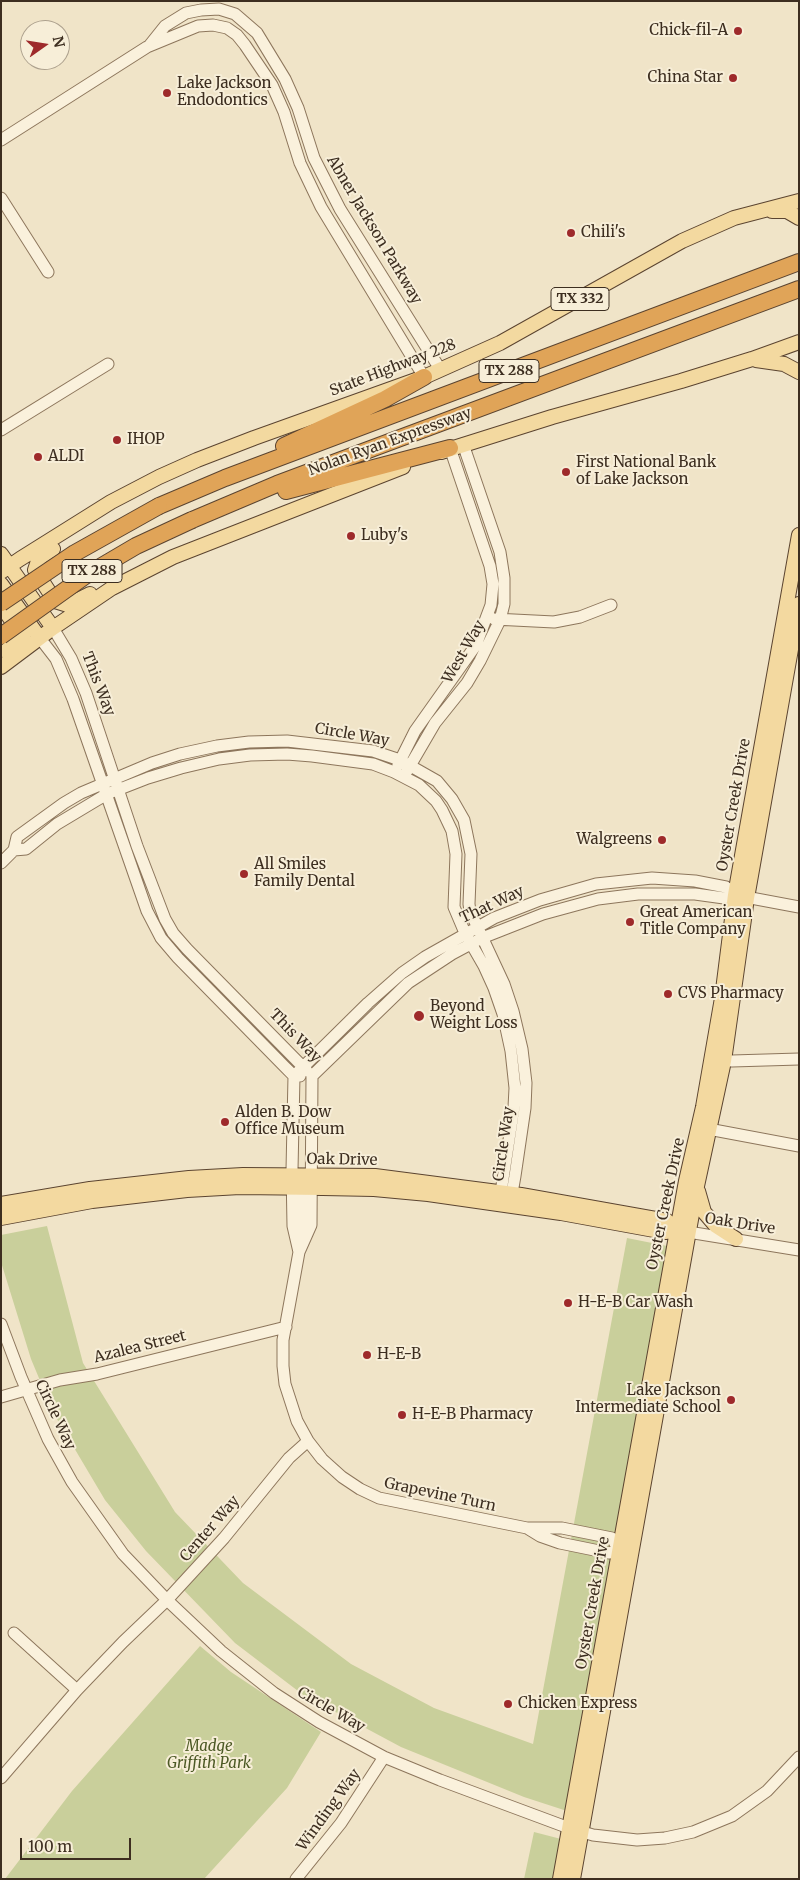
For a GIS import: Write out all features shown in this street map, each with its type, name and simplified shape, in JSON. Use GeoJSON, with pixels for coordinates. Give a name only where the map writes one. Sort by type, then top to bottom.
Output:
{"type":"FeatureCollection","features":[{"type":"Feature","properties":{"kind":"highway","name":"Nolan Ryan Expressway"},"geometry":{"type":"LineString","coordinates":[[1,604],[75,553],[141,515],[178,498],[225,478],[796,263]]}},
{"type":"Feature","properties":{"kind":"highway","name":"Nolan Ryan Expressway"},"geometry":{"type":"LineString","coordinates":[[1,636],[85,576],[136,546],[192,520],[286,481],[797,290]]}},
{"type":"Feature","properties":{"kind":"highway"},"geometry":{"type":"LineString","coordinates":[[225,478],[253,461],[385,399],[424,377]]}},
{"type":"Feature","properties":{"kind":"highway"},"geometry":{"type":"LineString","coordinates":[[230,504],[356,474],[457,446]]}},
{"type":"Feature","properties":{"kind":"main road","name":"State Highway 228"},"geometry":{"type":"LineString","coordinates":[[5,569],[126,493],[197,460],[424,377],[500,343],[682,241],[734,218],[796,200]]}},
{"type":"Feature","properties":{"kind":"main road"},"geometry":{"type":"LineString","coordinates":[[763,210],[787,211],[799,218]]}},
{"type":"Feature","properties":{"kind":"main road"},"geometry":{"type":"LineString","coordinates":[[1,667],[39,637],[112,588],[173,557],[457,446],[752,359],[798,341]]}},
{"type":"Feature","properties":{"kind":"main road"},"geometry":{"type":"LineString","coordinates":[[752,359],[784,364],[799,372]]}},
{"type":"Feature","properties":{"kind":"main road"},"geometry":{"type":"LineString","coordinates":[[78,523],[75,534],[39,558],[35,570],[55,600],[68,605],[104,587],[112,588]]}},
{"type":"Feature","properties":{"kind":"main road","name":"Oyster Creek Drive"},"geometry":{"type":"LineString","coordinates":[[560,1879],[582,1831],[619,1551],[683,1231],[697,1186],[704,1128],[718,1060],[741,896],[799,535]]}},
{"type":"Feature","properties":{"kind":"main road","name":"This Way"},"geometry":{"type":"LineString","coordinates":[[1,554],[5,569],[52,628]]}},
{"type":"Feature","properties":{"kind":"main road","name":"This Way"},"geometry":{"type":"LineString","coordinates":[[1,584],[39,637]]}},
{"type":"Feature","properties":{"kind":"main road"},"geometry":{"type":"LineString","coordinates":[[1,604],[23,637],[1,655]]}},
{"type":"Feature","properties":{"kind":"main road","name":"Oyster Creek Drive"},"geometry":{"type":"LineString","coordinates":[[741,896],[799,604]]}},
{"type":"Feature","properties":{"kind":"main road","name":"Oyster Creek Drive"},"geometry":{"type":"LineString","coordinates":[[573,1879],[683,1231],[686,1181],[704,1128]]}},
{"type":"Feature","properties":{"kind":"main road","name":"Oak Drive"},"geometry":{"type":"LineString","coordinates":[[1,1204],[79,1191],[189,1178],[243,1175],[302,1183]]}},
{"type":"Feature","properties":{"kind":"main road","name":"Oak Drive"},"geometry":{"type":"LineString","coordinates":[[1,1218],[74,1204],[132,1196],[375,1176],[506,1196],[665,1232],[683,1231]]}},
{"type":"Feature","properties":{"kind":"main road"},"geometry":{"type":"LineString","coordinates":[[697,1186],[704,1212],[716,1226],[736,1239]]}},
{"type":"Feature","properties":{"kind":"main road"},"geometry":{"type":"LineString","coordinates":[[1,1224],[16,1215]]}},
{"type":"Feature","properties":{"kind":"street","name":"Abner Jackson Parkway"},"geometry":{"type":"LineString","coordinates":[[147,48],[165,26],[186,14],[201,10],[219,9],[235,14],[247,22],[257,33],[285,79],[298,108],[314,158],[340,209],[440,369]]}},
{"type":"Feature","properties":{"kind":"street"},"geometry":{"type":"LineString","coordinates":[[186,14],[191,29]]}},
{"type":"Feature","properties":{"kind":"street","name":"Abner Jackson Parkway"},"geometry":{"type":"LineString","coordinates":[[1,140],[147,48],[198,26],[213,24],[227,28],[237,35],[272,85],[284,112],[300,164],[327,217],[424,377]]}},
{"type":"Feature","properties":{"kind":"street"},"geometry":{"type":"LineString","coordinates":[[284,112],[298,108]]}},
{"type":"Feature","properties":{"kind":"street"},"geometry":{"type":"LineString","coordinates":[[1,198],[48,272]]}},
{"type":"Feature","properties":{"kind":"street"},"geometry":{"type":"LineString","coordinates":[[327,217],[340,209]]}},
{"type":"Feature","properties":{"kind":"street"},"geometry":{"type":"LineString","coordinates":[[410,352],[415,355],[419,353],[422,351],[424,343]]}},
{"type":"Feature","properties":{"kind":"street"},"geometry":{"type":"LineString","coordinates":[[3,428],[108,364]]}},
{"type":"Feature","properties":{"kind":"street","name":"West Way"},"geometry":{"type":"LineString","coordinates":[[399,775],[416,731],[475,659],[500,620],[504,604],[503,566],[498,545],[481,496],[457,446]]}},
{"type":"Feature","properties":{"kind":"street","name":"West Way"},"geometry":{"type":"LineString","coordinates":[[457,446],[469,500],[490,566],[493,593],[488,619],[475,659]]}},
{"type":"Feature","properties":{"kind":"street"},"geometry":{"type":"LineString","coordinates":[[469,500],[481,496]]}},
{"type":"Feature","properties":{"kind":"street"},"geometry":{"type":"LineString","coordinates":[[490,566],[503,566]]}},
{"type":"Feature","properties":{"kind":"street"},"geometry":{"type":"LineString","coordinates":[[488,619],[540,622],[567,620],[611,605]]}},
{"type":"Feature","properties":{"kind":"street","name":"This Way"},"geometry":{"type":"LineString","coordinates":[[52,628],[62,640],[78,673],[157,901],[173,933],[312,1076]]}},
{"type":"Feature","properties":{"kind":"street","name":"This Way"},"geometry":{"type":"LineString","coordinates":[[39,637],[56,659],[70,690],[147,912],[163,941],[294,1076],[312,1076]]}},
{"type":"Feature","properties":{"kind":"street","name":"Circle Way"},"geometry":{"type":"LineString","coordinates":[[1,863],[14,850],[17,836],[64,803],[114,777],[180,754],[250,742],[306,742],[373,751],[427,774],[441,785],[452,799],[464,820],[471,854],[469,904],[477,927],[499,970],[513,1011],[525,1069],[525,1108],[506,1196]]}},
{"type":"Feature","properties":{"kind":"street","name":"Circle Way"},"geometry":{"type":"LineString","coordinates":[[14,850],[26,850],[57,824],[118,789],[181,768],[219,759],[250,755],[287,754],[312,756],[373,764],[419,785],[428,792],[439,806],[448,820],[452,831],[456,854],[454,907],[465,933],[494,988],[506,1026],[515,1088],[506,1196]]}},
{"type":"Feature","properties":{"kind":"street"},"geometry":{"type":"LineString","coordinates":[[652,878],[658,894]]}},
{"type":"Feature","properties":{"kind":"street","name":"That Way"},"geometry":{"type":"LineString","coordinates":[[303,1067],[368,1003],[402,973],[465,933],[516,908],[573,890],[615,882],[652,878],[696,881],[726,887],[741,896]]}},
{"type":"Feature","properties":{"kind":"street","name":"That Way"},"geometry":{"type":"LineString","coordinates":[[312,1076],[408,983],[482,938],[520,922],[575,904],[610,897],[658,894],[695,894],[724,898],[741,896],[799,907]]}},
{"type":"Feature","properties":{"kind":"street"},"geometry":{"type":"LineString","coordinates":[[718,1060],[799,1059]]}},
{"type":"Feature","properties":{"kind":"street"},"geometry":{"type":"LineString","coordinates":[[303,1067],[294,1076],[302,1183],[311,1225],[299,1252],[283,1340],[283,1366],[285,1384],[297,1421],[308,1442]]}},
{"type":"Feature","properties":{"kind":"street"},"geometry":{"type":"LineString","coordinates":[[299,1252],[293,1226],[302,1183],[312,1076]]}},
{"type":"Feature","properties":{"kind":"street"},"geometry":{"type":"LineString","coordinates":[[704,1128],[799,1146]]}},
{"type":"Feature","properties":{"kind":"street","name":"Oak Drive"},"geometry":{"type":"LineString","coordinates":[[683,1231],[799,1250]]}},
{"type":"Feature","properties":{"kind":"street","name":"Circle Way"},"geometry":{"type":"LineString","coordinates":[[1,1324],[48,1439],[72,1482],[123,1554],[167,1600],[221,1651],[274,1693],[319,1722],[384,1757],[440,1780],[582,1831],[637,1840],[679,1836],[706,1828],[732,1816],[756,1800],[778,1781],[799,1757]]}},
{"type":"Feature","properties":{"kind":"street","name":"Azalea Street"},"geometry":{"type":"LineString","coordinates":[[1,1397],[26,1389],[97,1374],[169,1354],[286,1327]]}},
{"type":"Feature","properties":{"kind":"street","name":"Grapevine Turn"},"geometry":{"type":"LineString","coordinates":[[308,1442],[322,1460],[342,1477],[360,1489],[379,1498],[527,1528],[540,1536],[560,1543],[609,1553],[619,1551]]}},
{"type":"Feature","properties":{"kind":"street","name":"Center Way"},"geometry":{"type":"LineString","coordinates":[[1,1778],[77,1690],[167,1600],[224,1538],[289,1458],[308,1442]]}},
{"type":"Feature","properties":{"kind":"street"},"geometry":{"type":"LineString","coordinates":[[14,1633],[77,1690]]}},
{"type":"Feature","properties":{"kind":"street","name":"Winding Way"},"geometry":{"type":"LineString","coordinates":[[296,1879],[341,1823],[384,1757]]}},
{"type":"Feature","properties":{"kind":"green space"},"geometry":{"type":"Polygon","coordinates":[[[47,1226],[83,1363],[175,1512],[243,1583],[351,1664],[434,1708],[533,1744],[627,1238],[667,1246],[567,1811],[524,1797],[401,1747],[302,1694],[235,1643],[146,1551],[105,1500],[54,1414],[31,1359],[1,1262],[1,1235],[47,1226]]]}},
{"type":"Feature","properties":{"kind":"green space","name":"Madge Griffith Park"},"geometry":{"type":"Polygon","coordinates":[[[200,1646],[231,1672],[321,1732],[287,1788],[204,1879],[5,1879],[72,1791],[200,1646]]]}},
{"type":"Feature","properties":{"kind":"green space"},"geometry":{"type":"Polygon","coordinates":[[[534,1832],[561,1839],[554,1879],[524,1879],[534,1832]]]}},
{"type":"Feature","properties":{"kind":"place","name":"Chick-fil-A"},"geometry":{"type":"Point","coordinates":[738,31]}},
{"type":"Feature","properties":{"kind":"place","name":"China Star"},"geometry":{"type":"Point","coordinates":[733,78]}},
{"type":"Feature","properties":{"kind":"place","name":"Lake Jackson Endodontics"},"geometry":{"type":"Point","coordinates":[167,93]}},
{"type":"Feature","properties":{"kind":"place","name":"Chili's"},"geometry":{"type":"Point","coordinates":[571,233]}},
{"type":"Feature","properties":{"kind":"place","name":"IHOP"},"geometry":{"type":"Point","coordinates":[117,440]}},
{"type":"Feature","properties":{"kind":"place","name":"ALDI"},"geometry":{"type":"Point","coordinates":[38,457]}},
{"type":"Feature","properties":{"kind":"place","name":"First National Bank of Lake Jackson"},"geometry":{"type":"Point","coordinates":[566,472]}},
{"type":"Feature","properties":{"kind":"place","name":"Luby's"},"geometry":{"type":"Point","coordinates":[351,536]}},
{"type":"Feature","properties":{"kind":"place","name":"Walgreens"},"geometry":{"type":"Point","coordinates":[662,840]}},
{"type":"Feature","properties":{"kind":"place","name":"All Smiles Family Dental"},"geometry":{"type":"Point","coordinates":[244,874]}},
{"type":"Feature","properties":{"kind":"place","name":"Great American Title Company"},"geometry":{"type":"Point","coordinates":[630,922]}},
{"type":"Feature","properties":{"kind":"place","name":"CVS Pharmacy"},"geometry":{"type":"Point","coordinates":[668,994]}},
{"type":"Feature","properties":{"kind":"place","name":"Beyond Weight Loss"},"geometry":{"type":"Point","coordinates":[419,1016]}},
{"type":"Feature","properties":{"kind":"place","name":"Alden B. Dow Office Museum"},"geometry":{"type":"Point","coordinates":[225,1122]}},
{"type":"Feature","properties":{"kind":"place","name":"H-E-B Car Wash"},"geometry":{"type":"Point","coordinates":[568,1303]}},
{"type":"Feature","properties":{"kind":"place","name":"H-E-B"},"geometry":{"type":"Point","coordinates":[367,1355]}},
{"type":"Feature","properties":{"kind":"place","name":"Lake Jackson Intermediate School"},"geometry":{"type":"Point","coordinates":[731,1400]}},
{"type":"Feature","properties":{"kind":"place","name":"H-E-B Pharmacy"},"geometry":{"type":"Point","coordinates":[402,1415]}},
{"type":"Feature","properties":{"kind":"place","name":"Chicken Express"},"geometry":{"type":"Point","coordinates":[508,1704]}}]}
